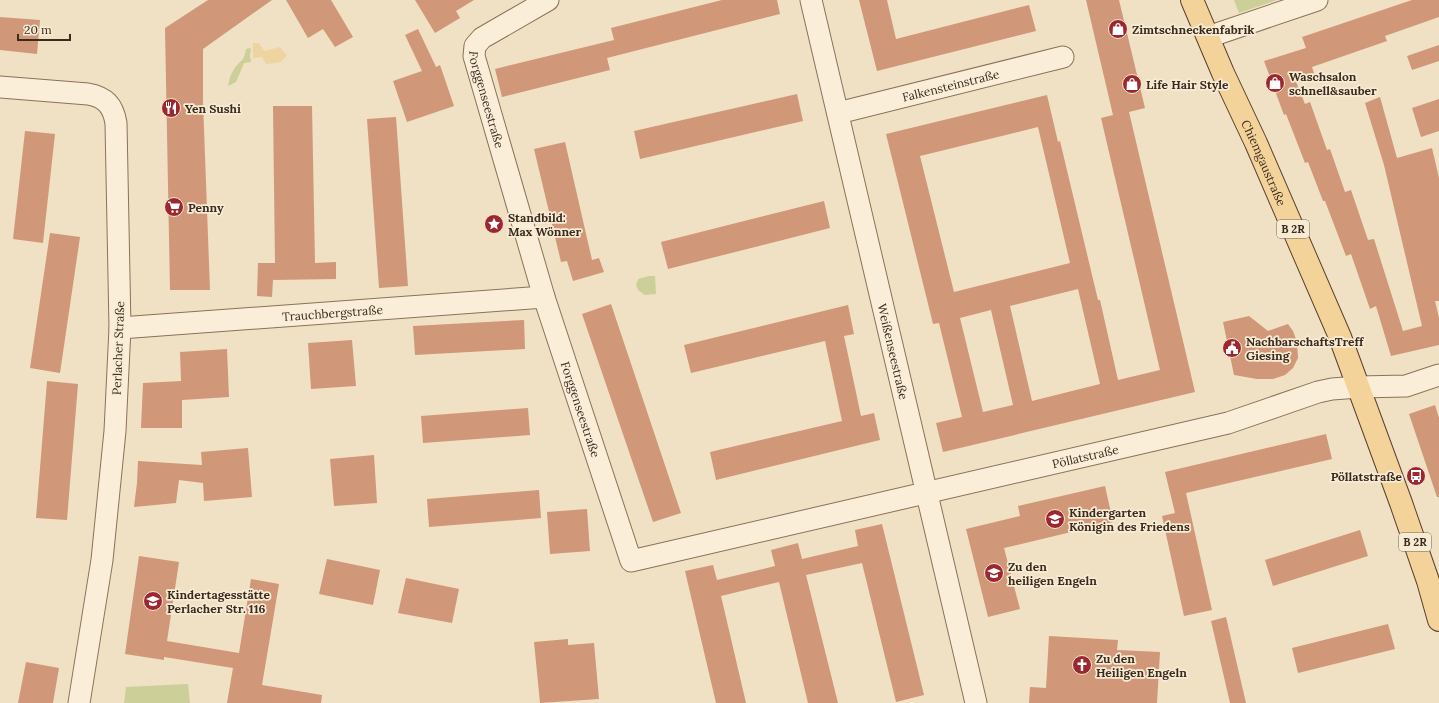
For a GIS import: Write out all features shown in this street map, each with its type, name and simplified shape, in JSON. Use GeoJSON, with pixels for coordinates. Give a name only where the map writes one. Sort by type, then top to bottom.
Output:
{"type":"FeatureCollection","features":[{"type":"Feature","properties":{"kind":"main road","name":"Chiemgaustraße"},"geometry":{"type":"LineString","coordinates":[[1192,0],[1340,337],[1434,579],[1439,620]]}},
{"type":"Feature","properties":{"kind":"street","name":"Forggenseestraße"},"geometry":{"type":"LineString","coordinates":[[548,0],[482,38],[475,46],[474,56],[544,297],[631,562],[927,493]]}},
{"type":"Feature","properties":{"kind":"street","name":"Weißenseestraße"},"geometry":{"type":"LineString","coordinates":[[811,0],[976,703]]}},
{"type":"Feature","properties":{"kind":"street"},"geometry":{"type":"LineString","coordinates":[[1208,37],[1317,0]]}},
{"type":"Feature","properties":{"kind":"street","name":"Falkensteinstraße"},"geometry":{"type":"LineString","coordinates":[[838,113],[1064,57]]}},
{"type":"Feature","properties":{"kind":"street","name":"Perlacher Straße"},"geometry":{"type":"LineString","coordinates":[[0,87],[93,94],[106,100],[113,111],[116,122],[120,328],[115,431],[106,533],[80,703]]}},
{"type":"Feature","properties":{"kind":"street","name":"Trauchbergstraße"},"geometry":{"type":"LineString","coordinates":[[120,328],[544,297]]}},
{"type":"Feature","properties":{"kind":"street","name":"Pöllatstraße"},"geometry":{"type":"LineString","coordinates":[[927,493],[1228,423],[1318,392],[1332,389],[1359,387],[1406,386],[1439,376]]}},
{"type":"Feature","properties":{"kind":"green space"},"geometry":{"type":"Polygon","coordinates":[[[1234,0],[1277,0],[1239,13],[1234,0]]]}},
{"type":"Feature","properties":{"kind":"green space"},"geometry":{"type":"Polygon","coordinates":[[[251,48],[251,62],[244,63],[236,82],[228,86],[231,74],[235,67],[243,59],[246,49],[251,48]]]}},
{"type":"Feature","properties":{"kind":"green space"},"geometry":{"type":"Polygon","coordinates":[[[655,276],[656,294],[645,295],[638,290],[636,285],[638,279],[655,276]]]}},
{"type":"Feature","properties":{"kind":"green space"},"geometry":{"type":"Polygon","coordinates":[[[188,684],[190,703],[124,703],[126,687],[188,684]]]}},
{"type":"Feature","properties":{"kind":"sand"},"geometry":{"type":"Polygon","coordinates":[[[253,43],[259,43],[264,51],[280,47],[287,55],[281,62],[266,64],[262,57],[253,58],[253,43]]]}},
{"type":"Feature","properties":{"kind":"building"},"geometry":{"type":"Polygon","coordinates":[[[208,0],[272,0],[203,49],[203,102],[210,290],[170,290],[165,28],[208,0]]]}},
{"type":"Feature","properties":{"kind":"building"},"geometry":{"type":"Polygon","coordinates":[[[286,0],[331,0],[353,37],[335,47],[323,29],[308,38],[286,0]]]}},
{"type":"Feature","properties":{"kind":"building"},"geometry":{"type":"Polygon","coordinates":[[[415,0],[474,0],[456,11],[460,18],[435,33],[415,0]]]}},
{"type":"Feature","properties":{"kind":"building"},"geometry":{"type":"Polygon","coordinates":[[[722,0],[777,0],[780,14],[607,58],[610,70],[502,97],[495,69],[614,40],[611,28],[722,0]]]}},
{"type":"Feature","properties":{"kind":"building"},"geometry":{"type":"Polygon","coordinates":[[[859,0],[887,0],[896,39],[1029,5],[1036,31],[877,71],[859,0]]]}},
{"type":"Feature","properties":{"kind":"building"},"geometry":{"type":"Polygon","coordinates":[[[1086,0],[1119,0],[1145,108],[1129,112],[1195,392],[943,452],[936,423],[962,417],[939,323],[933,324],[886,134],[1047,95],[1058,142],[1060,141],[1098,300],[1100,300],[1118,380],[1160,370],[1101,118],[1113,115],[1086,0]],[[1038,127],[920,156],[954,292],[1070,263],[1038,127]],[[1078,289],[1010,306],[1032,401],[1100,384],[1078,289]],[[991,310],[960,318],[983,412],[1013,405],[991,310]]]}},
{"type":"Feature","properties":{"kind":"building"},"geometry":{"type":"Polygon","coordinates":[[[1412,0],[1439,0],[1439,17],[1385,36],[1387,41],[1312,67],[1314,73],[1295,79],[1305,104],[1310,102],[1327,150],[1330,149],[1345,192],[1351,190],[1368,240],[1374,239],[1403,331],[1422,326],[1384,165],[1365,103],[1380,97],[1397,158],[1432,148],[1439,178],[1439,301],[1435,301],[1439,318],[1439,345],[1391,356],[1376,306],[1370,309],[1351,254],[1346,256],[1308,162],[1305,163],[1286,114],[1284,115],[1264,61],[1306,48],[1302,37],[1412,0]]]}},
{"type":"Feature","properties":{"kind":"building"},"geometry":{"type":"Polygon","coordinates":[[[0,17],[40,20],[37,54],[0,50],[0,17]]]}},
{"type":"Feature","properties":{"kind":"building"},"geometry":{"type":"Polygon","coordinates":[[[418,29],[436,67],[440,65],[454,106],[407,122],[393,81],[422,71],[405,35],[418,29]]]}},
{"type":"Feature","properties":{"kind":"building"},"geometry":{"type":"Polygon","coordinates":[[[1439,45],[1439,61],[1412,70],[1407,56],[1439,45]]]}},
{"type":"Feature","properties":{"kind":"building"},"geometry":{"type":"Polygon","coordinates":[[[797,94],[803,121],[640,159],[634,131],[797,94]]]}},
{"type":"Feature","properties":{"kind":"building"},"geometry":{"type":"Polygon","coordinates":[[[1439,99],[1439,131],[1421,137],[1412,108],[1439,99]]]}},
{"type":"Feature","properties":{"kind":"building"},"geometry":{"type":"Polygon","coordinates":[[[273,106],[312,106],[315,263],[336,262],[336,279],[273,280],[272,297],[257,296],[258,263],[275,263],[273,106]]]}},
{"type":"Feature","properties":{"kind":"building"},"geometry":{"type":"Polygon","coordinates":[[[396,117],[408,286],[379,288],[367,119],[396,117]]]}},
{"type":"Feature","properties":{"kind":"building"},"geometry":{"type":"Polygon","coordinates":[[[25,131],[55,134],[43,243],[13,239],[25,131]]]}},
{"type":"Feature","properties":{"kind":"building"},"geometry":{"type":"Polygon","coordinates":[[[565,142],[592,260],[599,258],[604,272],[573,281],[567,261],[561,262],[534,149],[565,142]]]}},
{"type":"Feature","properties":{"kind":"building"},"geometry":{"type":"Polygon","coordinates":[[[824,201],[830,228],[668,269],[661,242],[824,201]]]}},
{"type":"Feature","properties":{"kind":"building"},"geometry":{"type":"Polygon","coordinates":[[[50,233],[80,237],[60,373],[30,368],[50,233]]]}},
{"type":"Feature","properties":{"kind":"building"},"geometry":{"type":"Polygon","coordinates":[[[611,304],[681,513],[653,522],[582,314],[611,304]]]}},
{"type":"Feature","properties":{"kind":"building"},"geometry":{"type":"Polygon","coordinates":[[[848,305],[854,334],[844,336],[861,416],[874,413],[880,440],[716,480],[710,452],[842,421],[825,341],[691,373],[684,345],[848,305]]]}},
{"type":"Feature","properties":{"kind":"building"},"geometry":{"type":"Polygon","coordinates":[[[1249,316],[1268,331],[1288,324],[1293,331],[1297,342],[1298,358],[1293,368],[1285,375],[1273,379],[1257,379],[1234,375],[1223,322],[1249,316]]]}},
{"type":"Feature","properties":{"kind":"building"},"geometry":{"type":"Polygon","coordinates":[[[524,320],[525,349],[415,355],[413,326],[524,320]]]}},
{"type":"Feature","properties":{"kind":"building"},"geometry":{"type":"Polygon","coordinates":[[[352,340],[356,386],[311,389],[308,343],[352,340]]]}},
{"type":"Feature","properties":{"kind":"building"},"geometry":{"type":"Polygon","coordinates":[[[227,349],[229,397],[182,400],[182,428],[141,428],[143,383],[181,381],[180,352],[227,349]]]}},
{"type":"Feature","properties":{"kind":"building"},"geometry":{"type":"Polygon","coordinates":[[[47,381],[78,384],[67,520],[36,518],[47,381]]]}},
{"type":"Feature","properties":{"kind":"building"},"geometry":{"type":"Polygon","coordinates":[[[1435,405],[1439,418],[1439,497],[1437,497],[1409,414],[1435,405]]]}},
{"type":"Feature","properties":{"kind":"building"},"geometry":{"type":"Polygon","coordinates":[[[528,408],[530,435],[423,443],[421,416],[528,408]]]}},
{"type":"Feature","properties":{"kind":"building"},"geometry":{"type":"Polygon","coordinates":[[[1326,434],[1332,459],[1186,493],[1212,610],[1184,616],[1162,516],[1175,513],[1165,472],[1326,434]]]}},
{"type":"Feature","properties":{"kind":"building"},"geometry":{"type":"Polygon","coordinates":[[[248,448],[252,497],[204,501],[203,483],[179,480],[176,503],[134,507],[138,461],[202,465],[201,452],[248,448]]]}},
{"type":"Feature","properties":{"kind":"building"},"geometry":{"type":"Polygon","coordinates":[[[374,455],[377,503],[334,506],[330,459],[374,455]]]}},
{"type":"Feature","properties":{"kind":"building"},"geometry":{"type":"Polygon","coordinates":[[[1105,486],[1113,522],[1004,548],[1020,609],[988,617],[966,529],[1020,516],[1018,506],[1105,486]]]}},
{"type":"Feature","properties":{"kind":"building"},"geometry":{"type":"Polygon","coordinates":[[[539,490],[541,518],[429,527],[427,499],[539,490]]]}},
{"type":"Feature","properties":{"kind":"building"},"geometry":{"type":"Polygon","coordinates":[[[587,509],[590,551],[550,554],[547,512],[587,509]]]}},
{"type":"Feature","properties":{"kind":"building"},"geometry":{"type":"Polygon","coordinates":[[[882,524],[924,695],[896,702],[862,563],[806,575],[838,703],[808,703],[779,582],[721,596],[746,703],[716,703],[685,571],[713,565],[717,580],[775,566],[771,550],[798,543],[802,559],[858,546],[855,530],[882,524]]]}},
{"type":"Feature","properties":{"kind":"building"},"geometry":{"type":"Polygon","coordinates":[[[1360,530],[1368,556],[1273,586],[1265,560],[1360,530]]]}},
{"type":"Feature","properties":{"kind":"building"},"geometry":{"type":"Polygon","coordinates":[[[139,556],[179,562],[167,641],[239,653],[251,579],[279,584],[262,685],[322,695],[321,703],[227,703],[233,668],[164,657],[164,660],[125,654],[139,556]]]}},
{"type":"Feature","properties":{"kind":"building"},"geometry":{"type":"Polygon","coordinates":[[[327,559],[380,570],[373,605],[319,594],[327,559]]]}},
{"type":"Feature","properties":{"kind":"building"},"geometry":{"type":"Polygon","coordinates":[[[406,578],[459,589],[452,623],[398,613],[406,578]]]}},
{"type":"Feature","properties":{"kind":"building"},"geometry":{"type":"Polygon","coordinates":[[[1226,617],[1246,703],[1230,703],[1211,621],[1226,617]]]}},
{"type":"Feature","properties":{"kind":"building"},"geometry":{"type":"Polygon","coordinates":[[[1388,624],[1395,649],[1298,673],[1292,648],[1388,624]]]}},
{"type":"Feature","properties":{"kind":"building","name":"Zu den Heiligen Engeln"},"geometry":{"type":"Polygon","coordinates":[[[1049,636],[1118,640],[1117,650],[1160,652],[1157,703],[1029,703],[1030,687],[1046,688],[1049,636]]]}},
{"type":"Feature","properties":{"kind":"building"},"geometry":{"type":"Polygon","coordinates":[[[568,639],[568,645],[594,643],[599,699],[540,703],[534,642],[568,639]]]}},
{"type":"Feature","properties":{"kind":"building"},"geometry":{"type":"Polygon","coordinates":[[[26,662],[59,668],[53,703],[18,703],[26,662]]]}},
{"type":"Feature","properties":{"kind":"place","name":"Zimtschneckenfabrik"},"geometry":{"type":"Point","coordinates":[1118,29]}},
{"type":"Feature","properties":{"kind":"place","name":"Waschsalon schnell&sauber"},"geometry":{"type":"Point","coordinates":[1275,83]}},
{"type":"Feature","properties":{"kind":"place","name":"Life Hair Style"},"geometry":{"type":"Point","coordinates":[1132,84]}},
{"type":"Feature","properties":{"kind":"place","name":"Yen Sushi"},"geometry":{"type":"Point","coordinates":[171,108]}},
{"type":"Feature","properties":{"kind":"place","name":"Penny"},"geometry":{"type":"Point","coordinates":[174,207]}},
{"type":"Feature","properties":{"kind":"place","name":"Standbild: Max Wönner"},"geometry":{"type":"Point","coordinates":[494,224]}},
{"type":"Feature","properties":{"kind":"place","name":"NachbarschaftsTreff Giesing"},"geometry":{"type":"Point","coordinates":[1232,348]}},
{"type":"Feature","properties":{"kind":"place","name":"Pöllatstraße"},"geometry":{"type":"Point","coordinates":[1416,476]}},
{"type":"Feature","properties":{"kind":"place","name":"Kindergarten Königin des Friedens"},"geometry":{"type":"Point","coordinates":[1055,519]}},
{"type":"Feature","properties":{"kind":"place","name":"Zu den heiligen Engeln"},"geometry":{"type":"Point","coordinates":[994,573]}},
{"type":"Feature","properties":{"kind":"place","name":"Kindertagesstätte Perlacher Str. 116"},"geometry":{"type":"Point","coordinates":[153,601]}},
{"type":"Feature","properties":{"kind":"place","name":"Zu den Heiligen Engeln"},"geometry":{"type":"Point","coordinates":[1082,665]}}]}
